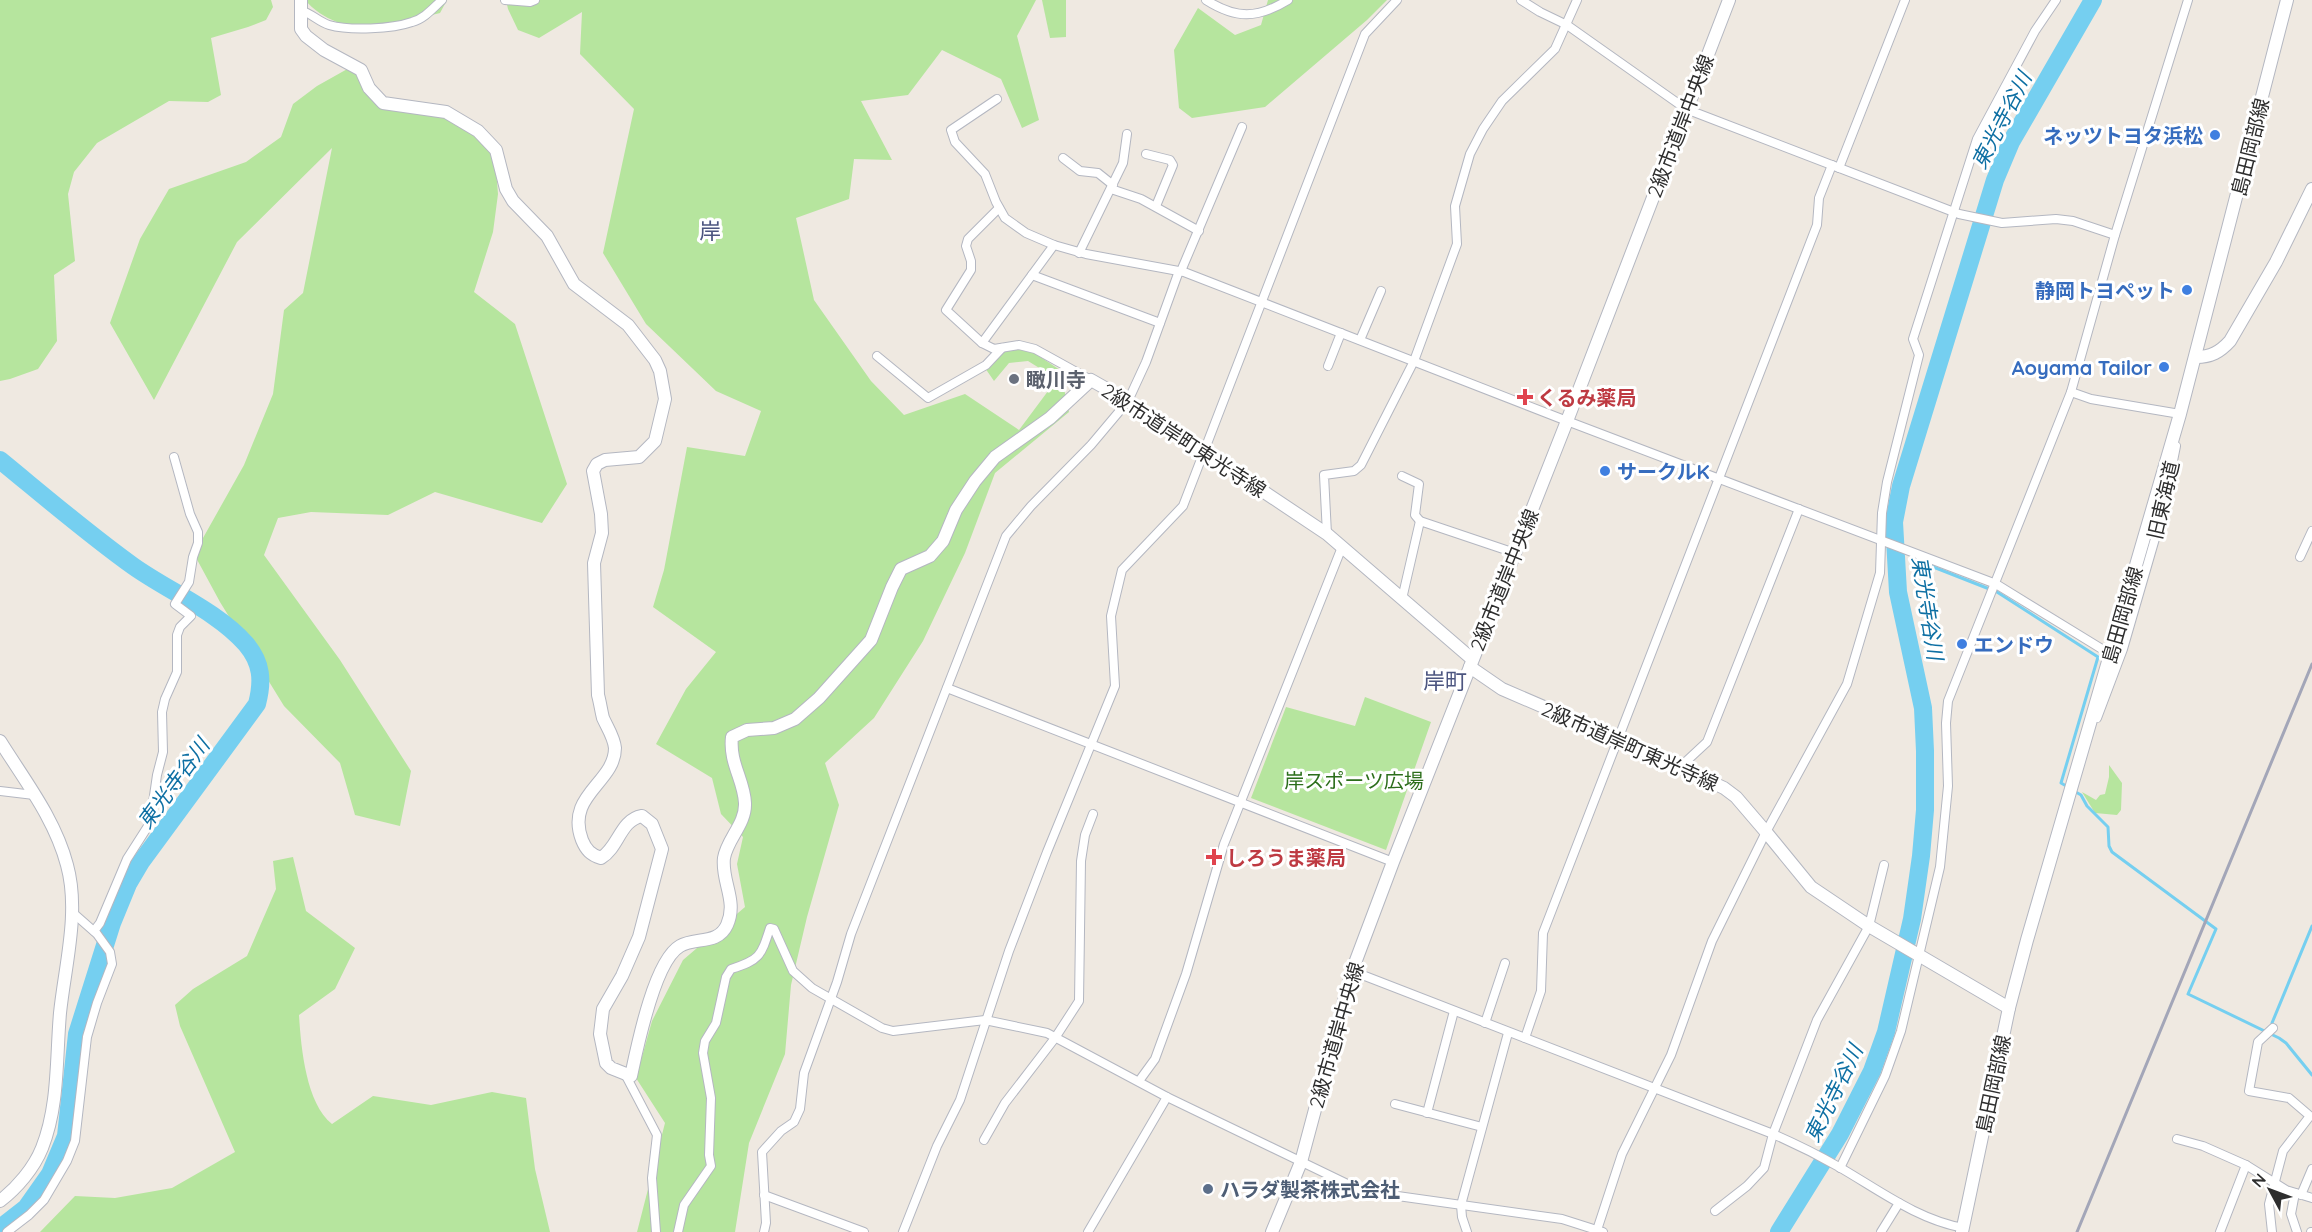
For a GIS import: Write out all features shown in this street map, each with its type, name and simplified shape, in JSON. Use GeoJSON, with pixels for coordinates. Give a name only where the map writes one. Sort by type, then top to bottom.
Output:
{"type":"FeatureCollection","features":[{"type":"Feature","properties":{"kind":"street"},"geometry":{"type":"LineString","coordinates":[[301,5],[328,25],[346,28],[392,27],[414,22],[442,0]]}},
{"type":"Feature","properties":{"kind":"street"},"geometry":{"type":"LineString","coordinates":[[505,0],[530,2],[535,0]]}},
{"type":"Feature","properties":{"kind":"street"},"geometry":{"type":"LineString","coordinates":[[1206,0],[1223,10],[1240,15],[1258,14],[1288,0]]}},
{"type":"Feature","properties":{"kind":"street"},"geometry":{"type":"LineString","coordinates":[[903,1232],[937,1146],[960,1100],[985,1020],[1047,852],[1115,686],[1111,616],[1122,570],[1183,506],[1365,33],[1396,0]]}},
{"type":"Feature","properties":{"kind":"street"},"geometry":{"type":"LineString","coordinates":[[1521,0],[1567,25],[1686,109],[1957,213],[2002,223],[2056,219],[2073,221],[2115,235]]}},
{"type":"Feature","properties":{"kind":"street"},"geometry":{"type":"LineString","coordinates":[[1327,534],[1324,475],[1354,471],[1361,465],[1414,361],[1457,244],[1455,206],[1470,154],[1502,101],[1555,49],[1577,0]]}},
{"type":"Feature","properties":{"kind":"street","name":"2級市道岸中央線"},"geometry":{"type":"LineString","coordinates":[[1272,1232],[1301,1162],[1352,971],[1729,0]]}},
{"type":"Feature","properties":{"kind":"street"},"geometry":{"type":"LineString","coordinates":[[1525,1038],[1541,991],[1543,933],[1817,225],[1819,198],[1836,166],[1905,0]]}},
{"type":"Feature","properties":{"kind":"street"},"geometry":{"type":"LineString","coordinates":[[678,1232],[684,1205],[711,1166],[709,1155],[711,1098],[703,1053],[705,1041],[716,1023],[726,977],[731,969],[752,963],[762,954],[770,928],[774,929],[793,971],[812,988],[882,1028],[893,1031],[985,1020],[1047,1033],[1167,1096],[1362,1191],[1562,1219],[1600,1231],[1622,1154],[1671,1055],[1712,941],[1766,832],[1847,684],[1880,573],[1884,541],[1882,513],[1887,482],[1918,355],[1913,339],[1957,213],[1977,139],[2035,31],[2056,0]]}},
{"type":"Feature","properties":{"kind":"street"},"geometry":{"type":"LineString","coordinates":[[1840,1167],[1885,1076],[1901,1031],[1915,952],[1940,867],[1948,786],[1946,723],[1948,701],[2071,392],[2115,235],[2188,0]]}},
{"type":"Feature","properties":{"kind":"street","name":"島田岡部線"},"geometry":{"type":"LineString","coordinates":[[1963,1230],[2010,1008],[2196,357],[2286,0]]}},
{"type":"Feature","properties":{"kind":"street"},"geometry":{"type":"LineString","coordinates":[[301,5],[301,29],[306,36],[324,50],[361,70],[369,88],[383,103],[446,112],[478,131],[496,150],[506,189],[513,201],[547,236],[574,284],[628,325],[655,360],[660,371],[665,399],[655,441],[639,457],[604,460],[597,464],[593,471],[602,533],[594,563],[598,695],[615,749],[610,764],[580,809],[578,819],[585,847],[593,856],[601,858],[607,854],[625,826],[633,818],[642,816],[652,824],[662,849],[639,937],[622,976],[603,1009],[600,1034],[606,1063],[611,1068],[625,1074],[657,1135],[652,1178],[656,1232]]}},
{"type":"Feature","properties":{"kind":"street"},"geometry":{"type":"LineString","coordinates":[[996,99],[951,130],[955,142],[985,174],[1005,218],[1026,233],[1079,253],[1180,271],[1996,584],[2110,654]]}},
{"type":"Feature","properties":{"kind":"street"},"geometry":{"type":"LineString","coordinates":[[764,1232],[766,1223],[762,1152],[781,1131],[794,1122],[800,1109],[804,1073],[831,999],[851,934],[1006,536],[1031,506],[1091,445],[1128,400],[1146,362],[1180,271],[1242,127]]}},
{"type":"Feature","properties":{"kind":"street"},"geometry":{"type":"LineString","coordinates":[[1079,253],[1123,163],[1128,134]]}},
{"type":"Feature","properties":{"kind":"street"},"geometry":{"type":"LineString","coordinates":[[1146,154],[1170,160],[1173,165],[1156,206]]}},
{"type":"Feature","properties":{"kind":"street"},"geometry":{"type":"LineString","coordinates":[[1063,158],[1080,171],[1098,173],[1112,187],[1156,206],[1198,231]]}},
{"type":"Feature","properties":{"kind":"street"},"geometry":{"type":"LineString","coordinates":[[2196,357],[2208,357],[2222,350],[2230,341],[2276,262],[2312,189]]}},
{"type":"Feature","properties":{"kind":"street"},"geometry":{"type":"LineString","coordinates":[[999,208],[968,239],[966,246],[971,261],[971,270],[945,310],[982,343],[994,348],[1019,345],[1035,349],[1091,380]]}},
{"type":"Feature","properties":{"kind":"street"},"geometry":{"type":"LineString","coordinates":[[982,343],[1054,245]]}},
{"type":"Feature","properties":{"kind":"street"},"geometry":{"type":"LineString","coordinates":[[1032,275],[1160,323]]}},
{"type":"Feature","properties":{"kind":"street"},"geometry":{"type":"LineString","coordinates":[[1360,340],[1381,291]]}},
{"type":"Feature","properties":{"kind":"street"},"geometry":{"type":"LineString","coordinates":[[1328,366],[1341,333]]}},
{"type":"Feature","properties":{"kind":"street"},"geometry":{"type":"LineString","coordinates":[[877,356],[928,398],[986,365],[1002,347]]}},
{"type":"Feature","properties":{"kind":"street","name":"2級市道岸町東光寺線"},"geometry":{"type":"LineString","coordinates":[[625,1074],[631,1076],[642,1021],[661,972],[674,951],[680,945],[717,938],[726,929],[732,913],[724,858],[744,814],[745,802],[730,751],[732,737],[747,730],[774,728],[795,719],[819,698],[871,640],[901,569],[930,556],[943,541],[957,510],[975,481],[995,458],[1050,418],[1091,380],[1128,400],[1327,534],[1502,689],[1724,788],[1766,832],[1811,887],[1869,926],[2010,1008]]}},
{"type":"Feature","properties":{"kind":"street"},"geometry":{"type":"LineString","coordinates":[[2071,392],[2091,399],[2180,414]]}},
{"type":"Feature","properties":{"kind":"street","name":"旧東海道"},"geometry":{"type":"LineString","coordinates":[[2081,755],[2119,659],[2163,511],[2180,414]]}},
{"type":"Feature","properties":{"kind":"street"},"geometry":{"type":"LineString","coordinates":[[95,932],[127,859],[150,823],[163,752],[162,712],[177,672],[177,635],[180,627],[191,616],[175,604],[189,582],[198,543],[198,532],[188,508],[174,457]]}},
{"type":"Feature","properties":{"kind":"street"},"geometry":{"type":"LineString","coordinates":[[1402,476],[1419,484],[1415,514],[1420,521],[1515,553]]}},
{"type":"Feature","properties":{"kind":"street"},"geometry":{"type":"LineString","coordinates":[[1679,768],[1707,742],[1799,509]]}},
{"type":"Feature","properties":{"kind":"street"},"geometry":{"type":"LineString","coordinates":[[1402,599],[1420,521]]}},
{"type":"Feature","properties":{"kind":"street"},"geometry":{"type":"LineString","coordinates":[[2300,557],[2312,531]]}},
{"type":"Feature","properties":{"kind":"street"},"geometry":{"type":"LineString","coordinates":[[1139,1081],[1155,1059],[1186,974],[1224,844],[1342,547]]}},
{"type":"Feature","properties":{"kind":"street"},"geometry":{"type":"LineString","coordinates":[[947,688],[1393,862]]}},
{"type":"Feature","properties":{"kind":"street"},"geometry":{"type":"LineString","coordinates":[[0,741],[34,795],[62,846],[71,882],[72,912],[60,1014],[56,1089],[48,1132],[30,1168],[7,1196],[0,1201]]}},
{"type":"Feature","properties":{"kind":"street"},"geometry":{"type":"LineString","coordinates":[[0,791],[34,795]]}},
{"type":"Feature","properties":{"kind":"street"},"geometry":{"type":"LineString","coordinates":[[984,1140],[1005,1103],[1055,1038],[1078,1001],[1080,992],[1078,912],[1081,861],[1084,835],[1093,814]]}},
{"type":"Feature","properties":{"kind":"street"},"geometry":{"type":"LineString","coordinates":[[1715,1211],[1747,1186],[1764,1168],[1773,1134],[1817,1020],[1869,926],[1884,865]]}},
{"type":"Feature","properties":{"kind":"street"},"geometry":{"type":"LineString","coordinates":[[7,1232],[44,1200],[67,1161],[75,1141],[87,1037],[112,964],[110,952],[95,932],[72,912]]}},
{"type":"Feature","properties":{"kind":"street"},"geometry":{"type":"LineString","coordinates":[[1485,1023],[1505,963]]}},
{"type":"Feature","properties":{"kind":"street"},"geometry":{"type":"LineString","coordinates":[[1352,971],[1773,1134],[1840,1167],[1899,1203],[1963,1230]]}},
{"type":"Feature","properties":{"kind":"street"},"geometry":{"type":"LineString","coordinates":[[1427,1113],[1454,1011]]}},
{"type":"Feature","properties":{"kind":"street"},"geometry":{"type":"LineString","coordinates":[[2272,1232],[2269,1221],[2269,1204],[2283,1151],[2310,1116],[2289,1098],[2249,1091],[2259,1042],[2273,1028]]}},
{"type":"Feature","properties":{"kind":"street"},"geometry":{"type":"LineString","coordinates":[[1467,1232],[1461,1205],[1508,1033]]}},
{"type":"Feature","properties":{"kind":"street"},"geometry":{"type":"LineString","coordinates":[[1088,1232],[1167,1096]]}},
{"type":"Feature","properties":{"kind":"street"},"geometry":{"type":"LineString","coordinates":[[1395,1104],[1482,1127]]}},
{"type":"Feature","properties":{"kind":"street"},"geometry":{"type":"LineString","coordinates":[[2177,1139],[2203,1146],[2246,1165],[2276,1184],[2312,1198]]}},
{"type":"Feature","properties":{"kind":"street"},"geometry":{"type":"LineString","coordinates":[[2220,1232],[2246,1165]]}},
{"type":"Feature","properties":{"kind":"street"},"geometry":{"type":"LineString","coordinates":[[2297,1232],[2291,1214],[2298,1194],[2312,1169]]}},
{"type":"Feature","properties":{"kind":"street"},"geometry":{"type":"LineString","coordinates":[[764,1194],[864,1232]]}},
{"type":"Feature","properties":{"kind":"street"},"geometry":{"type":"LineString","coordinates":[[1881,1232],[1899,1203]]}},
{"type":"Feature","properties":{"kind":"green space"},"geometry":{"type":"Polygon","coordinates":[[[0,0],[271,0],[273,7],[266,20],[211,38],[221,95],[208,102],[169,101],[97,143],[74,172],[68,194],[75,261],[54,275],[57,341],[38,369],[0,381],[0,0]]]}},
{"type":"Feature","properties":{"kind":"green space"},"geometry":{"type":"Polygon","coordinates":[[[305,0],[447,0],[440,13],[395,27],[370,29],[349,26],[329,19],[305,0]]]}},
{"type":"Feature","properties":{"kind":"green space"},"geometry":{"type":"Polygon","coordinates":[[[506,0],[1036,0],[1017,36],[1039,120],[1022,128],[1001,79],[942,50],[908,95],[861,101],[892,160],[854,159],[849,199],[796,218],[814,300],[871,381],[904,415],[965,394],[1019,430],[1057,379],[1028,361],[1009,363],[994,381],[985,368],[1005,350],[1030,350],[1060,370],[1069,412],[995,473],[965,553],[923,641],[874,718],[825,763],[839,805],[807,917],[791,985],[785,1054],[749,1143],[735,1232],[637,1232],[665,1123],[636,1078],[652,1021],[683,960],[745,907],[737,864],[743,837],[721,814],[712,778],[656,744],[686,689],[716,652],[653,607],[664,570],[687,447],[745,456],[761,411],[716,391],[646,324],[603,253],[634,109],[580,54],[582,12],[539,38],[518,30],[506,0]]]}},
{"type":"Feature","properties":{"kind":"green space"},"geometry":{"type":"Polygon","coordinates":[[[1042,0],[1066,0],[1066,37],[1050,38],[1042,0]]]}},
{"type":"Feature","properties":{"kind":"green space"},"geometry":{"type":"Polygon","coordinates":[[[1268,0],[1387,0],[1367,20],[1265,107],[1192,118],[1179,108],[1174,50],[1198,8],[1235,35],[1261,25],[1268,0]]]}},
{"type":"Feature","properties":{"kind":"green space"},"geometry":{"type":"Polygon","coordinates":[[[358,63],[380,104],[461,115],[495,157],[498,194],[493,232],[474,292],[515,324],[567,484],[542,523],[435,492],[388,515],[311,512],[278,518],[264,555],[340,660],[411,771],[400,826],[355,815],[340,763],[284,706],[220,602],[194,554],[244,465],[273,394],[284,310],[303,293],[332,148],[237,242],[154,400],[110,323],[140,239],[169,189],[246,162],[281,137],[293,104],[317,86],[358,63]]]}},
{"type":"Feature","properties":{"kind":"green space","name":"岸スポーツ広場"},"geometry":{"type":"Polygon","coordinates":[[[1365,697],[1431,722],[1386,850],[1251,798],[1286,707],[1355,726],[1365,697]]]}},
{"type":"Feature","properties":{"kind":"green space"},"geometry":{"type":"Polygon","coordinates":[[[2109,765],[2122,783],[2121,810],[2117,815],[2095,813],[2082,792],[2096,800],[2100,795],[2105,794],[2109,765]]]}},
{"type":"Feature","properties":{"kind":"green space"},"geometry":{"type":"Polygon","coordinates":[[[293,857],[306,911],[355,948],[335,989],[299,1015],[306,1074],[316,1103],[323,1115],[332,1124],[373,1096],[431,1105],[492,1092],[526,1098],[535,1169],[550,1232],[40,1232],[75,1196],[115,1198],[172,1188],[235,1152],[180,1026],[175,1005],[193,989],[247,956],[276,889],[273,861],[293,857]]]}},
{"type":"Feature","properties":{"kind":"waterway","name":"東光寺谷川"},"geometry":{"type":"LineString","coordinates":[[1779,1232],[1840,1134],[1872,1071],[1886,1032],[1912,919],[1925,810],[1925,751],[1923,708],[1898,592],[1894,522],[1901,486],[1995,180],[2011,142],[2093,0]]}},
{"type":"Feature","properties":{"kind":"waterway","name":"東光寺谷川"},"geometry":{"type":"LineString","coordinates":[[0,460],[116,553],[221,621],[246,644],[260,672],[257,704],[141,862],[128,884],[112,923],[77,1034],[66,1136],[50,1174],[26,1208],[0,1228]]}},
{"type":"Feature","properties":{"kind":"waterway"},"geometry":{"type":"LineString","coordinates":[[1913,559],[1997,592],[2098,657],[2061,783],[2068,787]]}},
{"type":"Feature","properties":{"kind":"waterway"},"geometry":{"type":"LineString","coordinates":[[2074,791],[2081,795],[2087,806],[2108,827],[2109,846],[2112,852],[2216,929],[2188,994],[2279,1038],[2286,1043],[2312,1075]]}},
{"type":"Feature","properties":{"kind":"waterway"},"geometry":{"type":"LineString","coordinates":[[2272,1023],[2312,926]]}},
{"type":"Feature","properties":{"kind":"railway"},"geometry":{"type":"LineString","coordinates":[[2077,1232],[2312,664]]}},
{"type":"Feature","properties":{"kind":"place","name":"ネッツトヨタ浜松"},"geometry":{"type":"Point","coordinates":[2215,135]}},
{"type":"Feature","properties":{"kind":"place","name":"静岡トヨペット"},"geometry":{"type":"Point","coordinates":[2187,290]}},
{"type":"Feature","properties":{"kind":"place","name":"Aoyama Tailor"},"geometry":{"type":"Point","coordinates":[2164,367]}},
{"type":"Feature","properties":{"kind":"place","name":"瞰川寺"},"geometry":{"type":"Point","coordinates":[1014,379]}},
{"type":"Feature","properties":{"kind":"place","name":"くるみ薬局"},"geometry":{"type":"Point","coordinates":[1525,397]}},
{"type":"Feature","properties":{"kind":"place","name":"サークルK"},"geometry":{"type":"Point","coordinates":[1605,471]}},
{"type":"Feature","properties":{"kind":"place","name":"エンドウ"},"geometry":{"type":"Point","coordinates":[1962,644]}},
{"type":"Feature","properties":{"kind":"place","name":"しろうま薬局"},"geometry":{"type":"Point","coordinates":[1214,857]}},
{"type":"Feature","properties":{"kind":"place","name":"ハラダ製茶株式会社"},"geometry":{"type":"Point","coordinates":[1208,1189]}},
{"type":"Feature","properties":{"kind":"district","name":"岸"},"geometry":{"type":"Point","coordinates":[710,231]}},
{"type":"Feature","properties":{"kind":"district","name":"岸町"},"geometry":{"type":"Point","coordinates":[1445,681]}}]}
